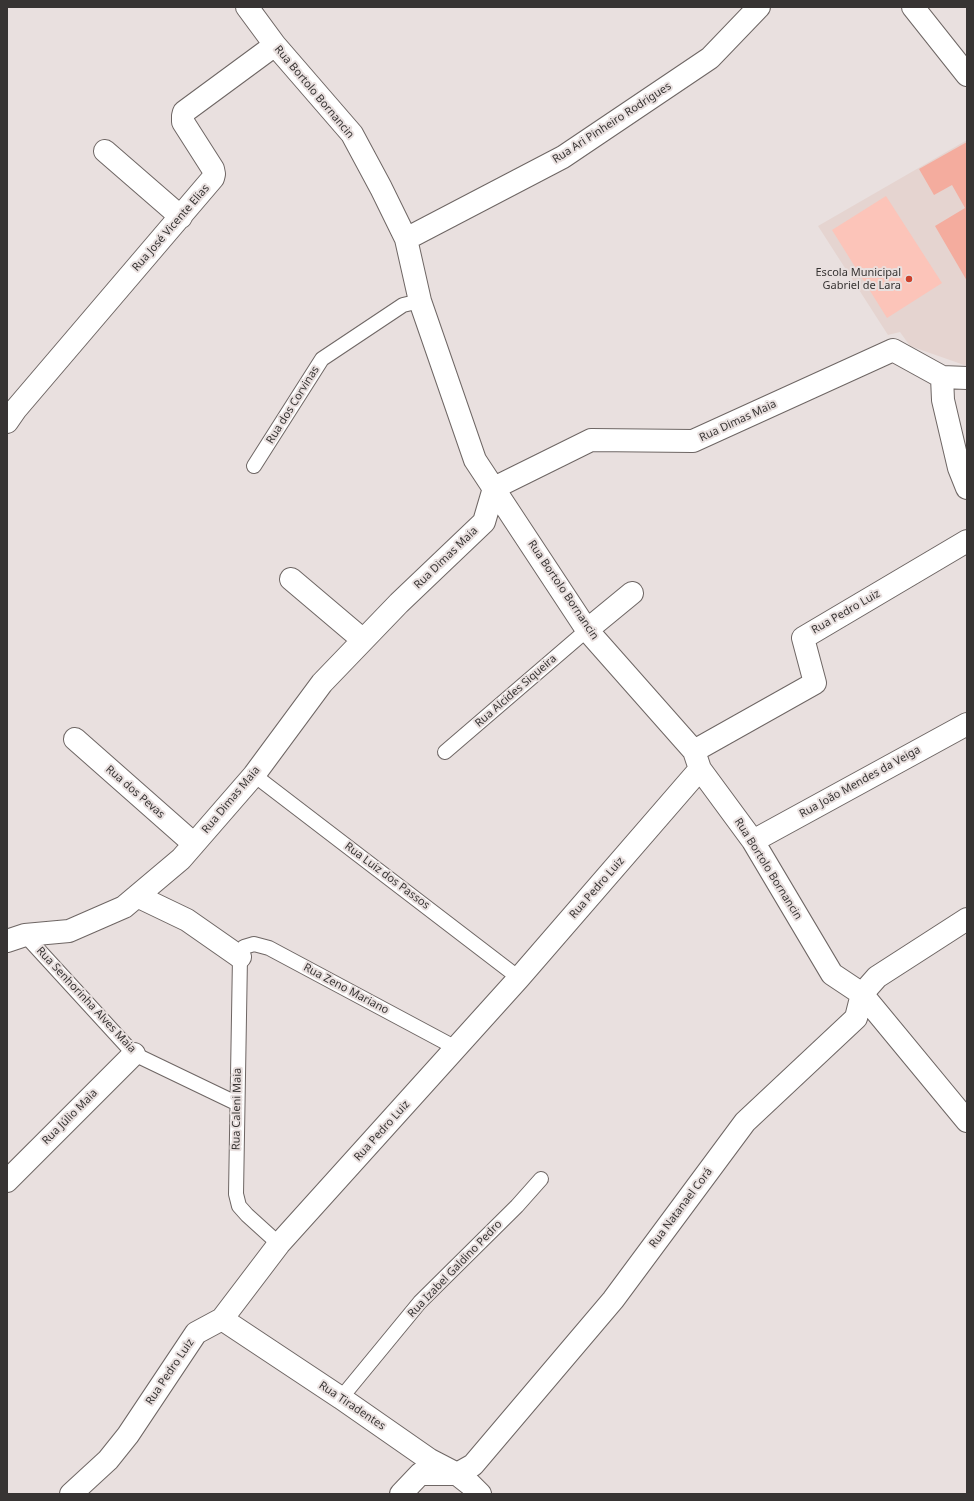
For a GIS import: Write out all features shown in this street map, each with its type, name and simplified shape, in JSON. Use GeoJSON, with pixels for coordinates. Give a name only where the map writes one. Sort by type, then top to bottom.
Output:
{"type":"FeatureCollection","features":[{"type":"Feature","properties":{"kind":"street","name":"Rua Bortolo Bornancin"},"geometry":{"type":"LineString","coordinates":[[247,7],[275,45],[352,134],[382,188],[406,240],[420,301],[475,460],[587,630],[697,760],[753,841],[832,974],[862,994],[967,1121]]}},
{"type":"Feature","properties":{"kind":"street","name":"Rua Ari Pinheiro Rodrigues"},"geometry":{"type":"LineString","coordinates":[[406,240],[563,157],[710,58],[759,7]]}},
{"type":"Feature","properties":{"kind":"street"},"geometry":{"type":"LineString","coordinates":[[913,7],[967,75]]}},
{"type":"Feature","properties":{"kind":"street","name":"Rua José Vicente Elias"},"geometry":{"type":"LineString","coordinates":[[7,422],[16,409],[213,178],[213,170],[186,129],[182,116],[184,112],[275,45]]}},
{"type":"Feature","properties":{"kind":"street"},"geometry":{"type":"LineString","coordinates":[[105,151],[181,217]]}},
{"type":"Feature","properties":{"kind":"street","name":"Rua Dimas Maia"},"geometry":{"type":"LineString","coordinates":[[16,938],[69,931],[124,907],[181,859],[254,775],[322,683],[399,603],[484,522],[494,488],[591,440],[694,441],[893,350],[942,377],[967,378]]}},
{"type":"Feature","properties":{"kind":"street"},"geometry":{"type":"LineString","coordinates":[[942,377],[943,400],[964,475]]}},
{"type":"Feature","properties":{"kind":"street","name":"Rua Pedro Luiz"},"geometry":{"type":"LineString","coordinates":[[71,1494],[108,1460],[128,1435],[196,1333],[222,1319],[279,1244],[519,978],[697,760],[815,683],[802,638],[967,541]]}},
{"type":"Feature","properties":{"kind":"street"},"geometry":{"type":"LineString","coordinates":[[291,579],[363,640]]}},
{"type":"Feature","properties":{"kind":"street"},"geometry":{"type":"LineString","coordinates":[[587,630],[632,593]]}},
{"type":"Feature","properties":{"kind":"street","name":"Rua João Mendes da Veiga"},"geometry":{"type":"LineString","coordinates":[[753,841],[967,724]]}},
{"type":"Feature","properties":{"kind":"street","name":"Rua dos Pevas"},"geometry":{"type":"LineString","coordinates":[[75,740],[194,844]]}},
{"type":"Feature","properties":{"kind":"street"},"geometry":{"type":"LineString","coordinates":[[137,896],[187,920],[240,957]]}},
{"type":"Feature","properties":{"kind":"street","name":"Rua Natanael Corá"},"geometry":{"type":"LineString","coordinates":[[457,1474],[473,1465],[613,1300],[744,1122],[856,1018],[862,994],[877,976],[967,919]]}},
{"type":"Feature","properties":{"kind":"street","name":"Rua Júlio Maia"},"geometry":{"type":"LineString","coordinates":[[7,1181],[134,1054]]}},
{"type":"Feature","properties":{"kind":"street","name":"Rua Tiradentes"},"geometry":{"type":"LineString","coordinates":[[222,1319],[341,1398],[430,1460],[457,1474],[480,1494]]}},
{"type":"Feature","properties":{"kind":"street"},"geometry":{"type":"LineString","coordinates":[[401,1494],[420,1474],[457,1474]]}},
{"type":"Feature","properties":{"kind":"lane","name":"Rua dos Corvinas"},"geometry":{"type":"LineString","coordinates":[[254,466],[322,359],[403,305],[420,301]]}},
{"type":"Feature","properties":{"kind":"lane","name":"Rua Alcides Siqueira"},"geometry":{"type":"LineString","coordinates":[[445,752],[587,630]]}},
{"type":"Feature","properties":{"kind":"lane","name":"Rua Luiz dos Passos"},"geometry":{"type":"LineString","coordinates":[[254,775],[519,978]]}},
{"type":"Feature","properties":{"kind":"lane","name":"Rua Senhorinha Alves Maia"},"geometry":{"type":"LineString","coordinates":[[16,938],[134,1054],[236,1103]]}},
{"type":"Feature","properties":{"kind":"lane","name":"Rua Zeno Mariano"},"geometry":{"type":"LineString","coordinates":[[240,957],[240,953],[244,947],[250,944],[269,948],[456,1048]]}},
{"type":"Feature","properties":{"kind":"lane","name":"Rua Caleni Maia"},"geometry":{"type":"LineString","coordinates":[[240,957],[236,1103],[236,1194],[239,1206],[279,1244]]}},
{"type":"Feature","properties":{"kind":"lane","name":"Rua Izabel Galdino Pedro"},"geometry":{"type":"LineString","coordinates":[[341,1398],[420,1302],[512,1211],[541,1179]]}},
{"type":"Feature","properties":{"kind":"shaded area","name":"Escola Municipal Gabriel de Lara"},"geometry":{"type":"Polygon","coordinates":[[[967,140],[967,366],[910,346],[900,332],[888,335],[818,226],[967,140]]]}},
{"type":"Feature","properties":{"kind":"shaded area"},"geometry":{"type":"Polygon","coordinates":[[[886,196],[942,283],[887,318],[832,230],[886,196]]]}},
{"type":"Feature","properties":{"kind":"building"},"geometry":{"type":"Polygon","coordinates":[[[967,142],[967,281],[935,226],[965,208],[952,185],[934,195],[919,169],[967,142]]]}},
{"type":"Feature","properties":{"kind":"place","name":"Escola Municipal Gabriel de Lara"},"geometry":{"type":"Point","coordinates":[909,279]}}]}
